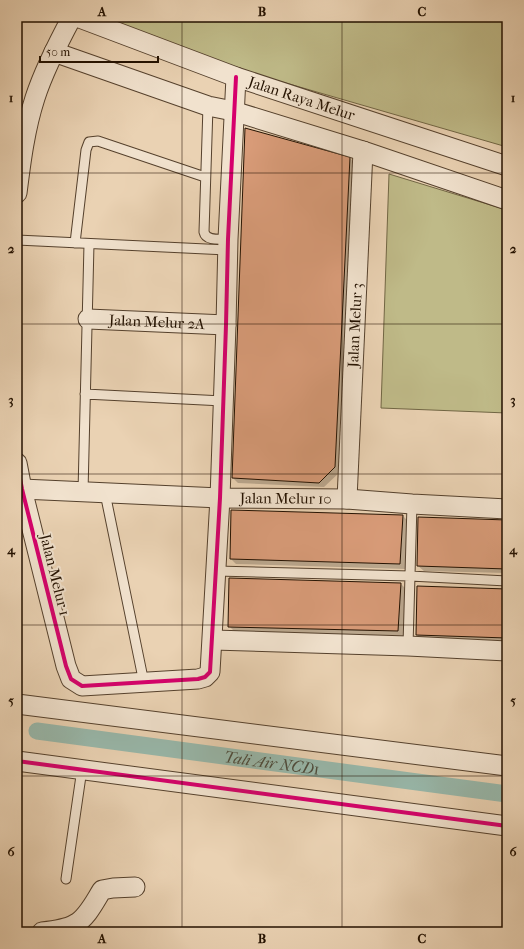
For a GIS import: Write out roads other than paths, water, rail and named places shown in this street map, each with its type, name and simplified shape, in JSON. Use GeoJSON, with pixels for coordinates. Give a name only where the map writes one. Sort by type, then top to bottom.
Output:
{"type":"FeatureCollection","features":[{"type":"Feature","properties":{"kind":"street"},"geometry":{"type":"LineString","coordinates":[[17,193],[24,143],[33,105],[54,52],[72,17]]}},
{"type":"Feature","properties":{"kind":"street","name":"Jalan Raya Melur"},"geometry":{"type":"LineString","coordinates":[[77,17],[236,77],[507,166]]}},
{"type":"Feature","properties":{"kind":"street"},"geometry":{"type":"LineString","coordinates":[[54,52],[208,106],[234,111],[362,151],[507,200]]}},
{"type":"Feature","properties":{"kind":"street"},"geometry":{"type":"LineString","coordinates":[[144,683],[198,679],[205,677],[210,672],[220,498],[226,325],[227,244],[236,77]]}},
{"type":"Feature","properties":{"kind":"street","name":"Jalan Melur 3"},"geometry":{"type":"LineString","coordinates":[[347,498],[362,151]]}},
{"type":"Feature","properties":{"kind":"street","name":"Jalan Melur 2A"},"geometry":{"type":"LineString","coordinates":[[88,319],[226,325]]}},
{"type":"Feature","properties":{"kind":"street","name":"Jalan Melur 1"},"geometry":{"type":"LineString","coordinates":[[17,463],[19,490],[66,666],[71,679],[82,686],[144,683]]}},
{"type":"Feature","properties":{"kind":"street","name":"Jalan Melur 10"},"geometry":{"type":"LineString","coordinates":[[19,490],[220,498],[347,498],[412,504],[507,509]]}},
{"type":"Feature","properties":{"kind":"street"},"geometry":{"type":"LineString","coordinates":[[212,640],[408,646],[507,651]]}},
{"type":"Feature","properties":{"kind":"street"},"geometry":{"type":"LineString","coordinates":[[17,704],[507,766]]}},
{"type":"Feature","properties":{"kind":"street"},"geometry":{"type":"LineString","coordinates":[[17,762],[82,769],[335,805],[507,826]]}},
{"type":"Feature","properties":{"kind":"street"},"geometry":{"type":"LineString","coordinates":[[42,932],[75,924],[86,914],[102,890],[135,887]]}},
{"type":"Feature","properties":{"kind":"lane"},"geometry":{"type":"LineString","coordinates":[[208,106],[204,232],[205,236],[208,238],[227,244]]}},
{"type":"Feature","properties":{"kind":"lane"},"geometry":{"type":"LineString","coordinates":[[75,243],[86,150],[89,142],[98,141],[205,177]]}},
{"type":"Feature","properties":{"kind":"lane"},"geometry":{"type":"LineString","coordinates":[[17,240],[89,244],[227,244]]}},
{"type":"Feature","properties":{"kind":"lane"},"geometry":{"type":"LineString","coordinates":[[83,492],[89,244]]}},
{"type":"Feature","properties":{"kind":"lane"},"geometry":{"type":"LineString","coordinates":[[85,394],[223,401]]}},
{"type":"Feature","properties":{"kind":"lane"},"geometry":{"type":"LineString","coordinates":[[105,493],[144,683]]}},
{"type":"Feature","properties":{"kind":"lane"},"geometry":{"type":"LineString","coordinates":[[408,646],[412,504]]}},
{"type":"Feature","properties":{"kind":"lane"},"geometry":{"type":"LineString","coordinates":[[216,571],[507,580]]}},
{"type":"Feature","properties":{"kind":"lane"},"geometry":{"type":"LineString","coordinates":[[66,879],[82,769]]}},
{"type":"Feature","properties":{"kind":"waterway","name":"Tali Air NCD1"},"geometry":{"type":"LineString","coordinates":[[37,731],[507,794]]}}]}
